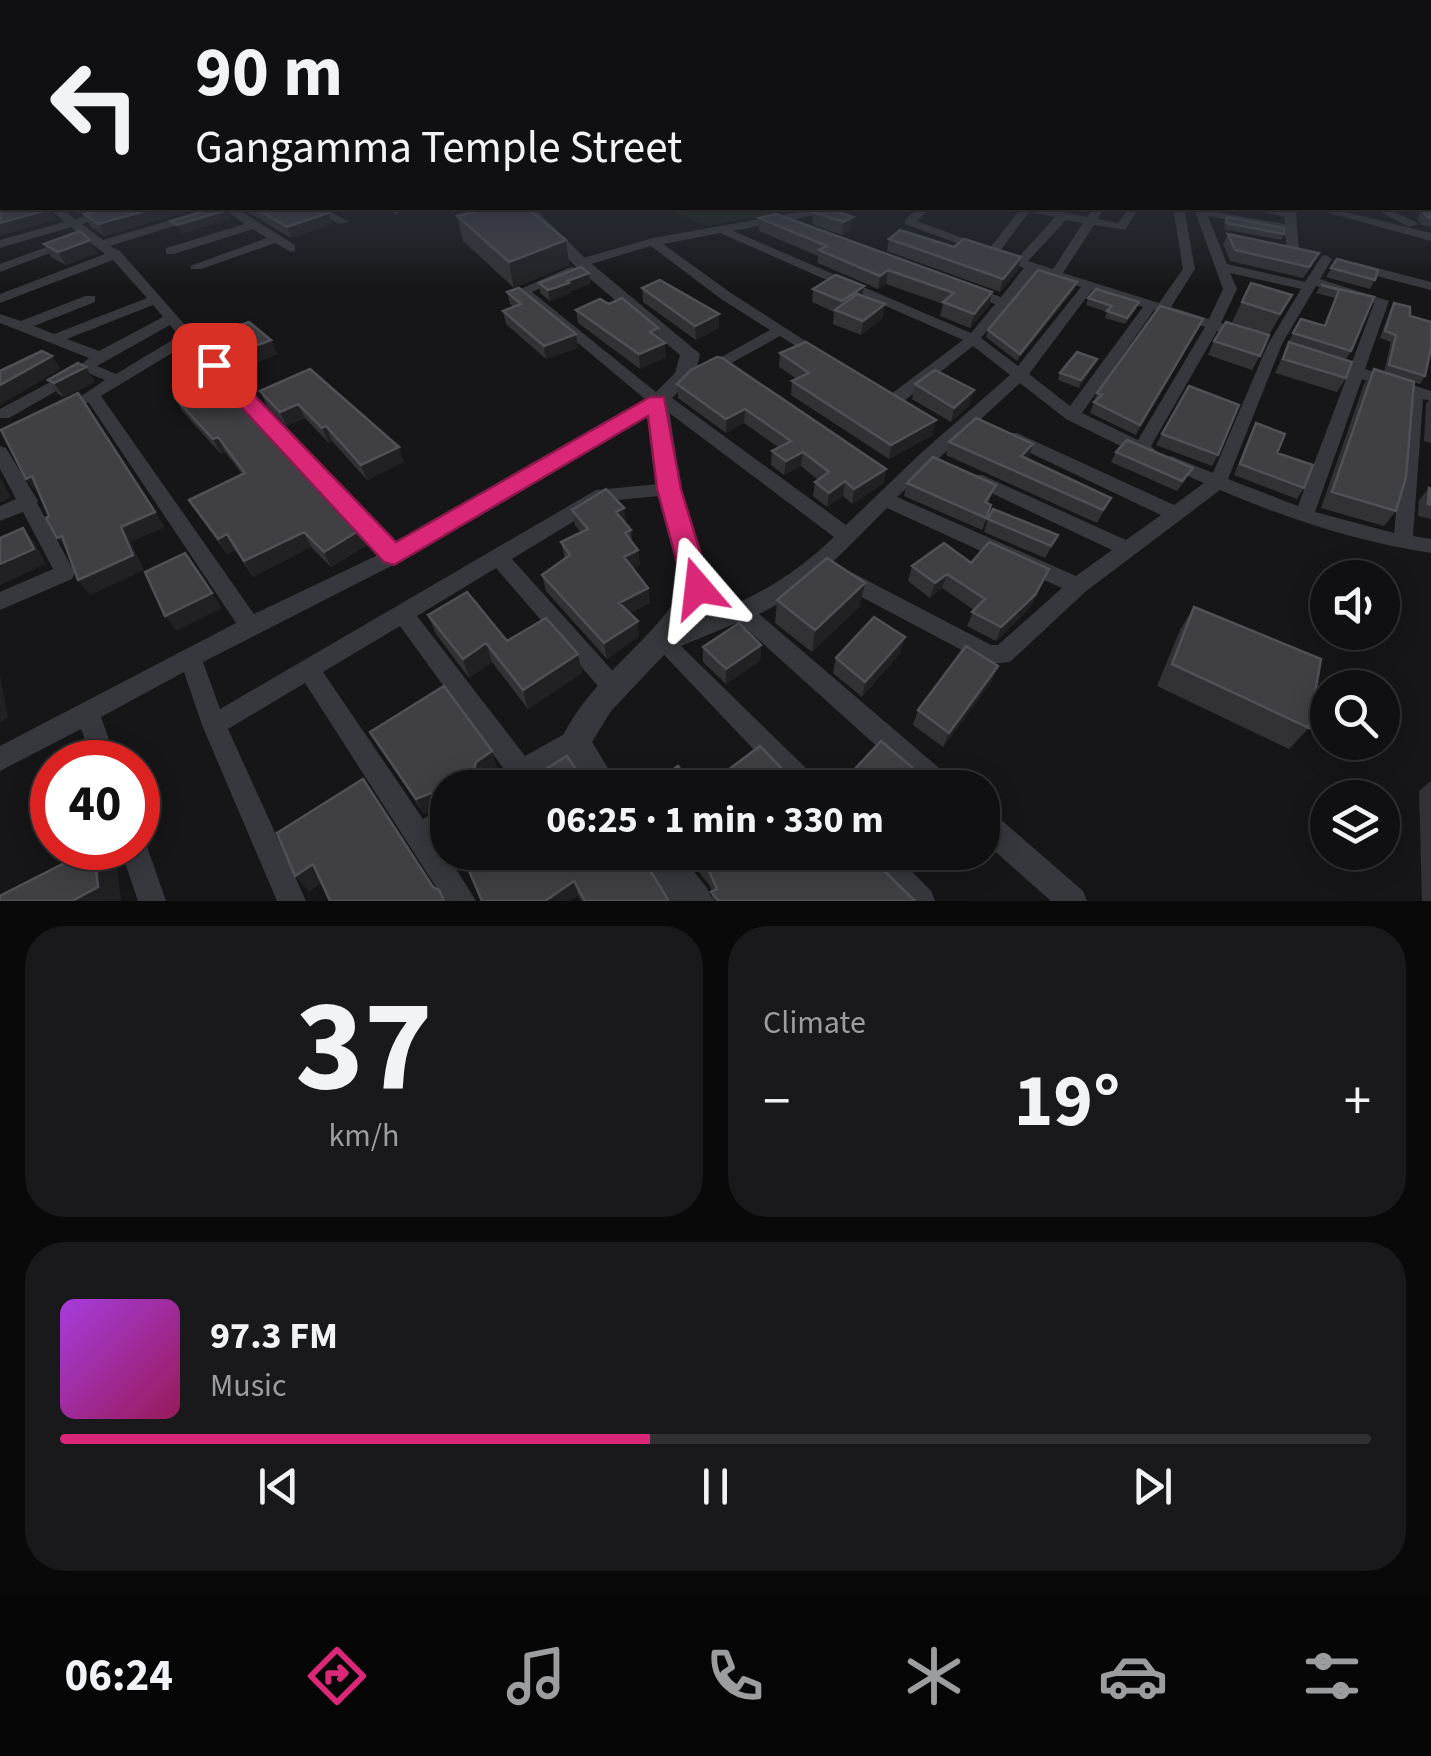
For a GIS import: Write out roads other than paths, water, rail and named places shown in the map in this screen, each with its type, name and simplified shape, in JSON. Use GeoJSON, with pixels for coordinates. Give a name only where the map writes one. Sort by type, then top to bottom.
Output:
{"type":"FeatureCollection","features":[{"type":"Feature","properties":{"kind":"street"},"geometry":{"type":"LineString","coordinates":[[57,210],[104,244],[394,556]]}},
{"type":"Feature","properties":{"kind":"street"},"geometry":{"type":"LineString","coordinates":[[0,244],[118,210]]}},
{"type":"Feature","properties":{"kind":"street"},"geometry":{"type":"LineString","coordinates":[[0,268],[104,244],[214,210]]}},
{"type":"Feature","properties":{"kind":"street"},"geometry":{"type":"LineString","coordinates":[[232,210],[291,248]]}},
{"type":"Feature","properties":{"kind":"street"},"geometry":{"type":"LineString","coordinates":[[320,210],[344,222]]}},
{"type":"Feature","properties":{"kind":"street"},"geometry":{"type":"LineString","coordinates":[[528,210],[583,265],[690,354],[722,363],[750,377]]}},
{"type":"Feature","properties":{"kind":"street"},"geometry":{"type":"LineString","coordinates":[[828,210],[654,242],[583,265],[523,291],[657,401],[666,402],[848,536]]}},
{"type":"Feature","properties":{"kind":"street"},"geometry":{"type":"LineString","coordinates":[[922,210],[909,222],[1026,265],[1283,347]]}},
{"type":"Feature","properties":{"kind":"street"},"geometry":{"type":"LineString","coordinates":[[992,253],[1024,210]]}},
{"type":"Feature","properties":{"kind":"street"},"geometry":{"type":"LineString","coordinates":[[1037,210],[1121,227],[1133,210]]}},
{"type":"Feature","properties":{"kind":"street"},"geometry":{"type":"LineString","coordinates":[[1056,274],[1098,210]]}},
{"type":"Feature","properties":{"kind":"street"},"geometry":{"type":"LineString","coordinates":[[1072,415],[1189,269],[1179,210]]}},
{"type":"Feature","properties":{"kind":"street"},"geometry":{"type":"LineString","coordinates":[[1200,210],[1291,217]]}},
{"type":"Feature","properties":{"kind":"street"},"geometry":{"type":"LineString","coordinates":[[1200,210],[1226,280],[1245,296]]}},
{"type":"Feature","properties":{"kind":"street"},"geometry":{"type":"LineString","coordinates":[[1261,210],[1291,217]]}},
{"type":"Feature","properties":{"kind":"street"},"geometry":{"type":"LineString","coordinates":[[1325,210],[1431,235]]}},
{"type":"Feature","properties":{"kind":"street"},"geometry":{"type":"LineString","coordinates":[[1383,210],[1431,235]]}},
{"type":"Feature","properties":{"kind":"street"},"geometry":{"type":"LineString","coordinates":[[1407,221],[1416,210]]}},
{"type":"Feature","properties":{"kind":"street"},"geometry":{"type":"LineString","coordinates":[[877,391],[901,406],[973,339],[1064,215]]}},
{"type":"Feature","properties":{"kind":"street"},"geometry":{"type":"LineString","coordinates":[[1291,217],[1292,250]]}},
{"type":"Feature","properties":{"kind":"street"},"geometry":{"type":"LineString","coordinates":[[781,221],[799,228]]}},
{"type":"Feature","properties":{"kind":"street"},"geometry":{"type":"LineString","coordinates":[[170,252],[253,225]]}},
{"type":"Feature","properties":{"kind":"street"},"geometry":{"type":"LineString","coordinates":[[724,231],[973,339],[1072,415],[1141,449],[1305,514],[1403,543],[1431,546]]}},
{"type":"Feature","properties":{"kind":"street"},"geometry":{"type":"LineString","coordinates":[[1212,234],[1228,237]]}},
{"type":"Feature","properties":{"kind":"street"},"geometry":{"type":"LineString","coordinates":[[196,266],[275,238]]}},
{"type":"Feature","properties":{"kind":"street"},"geometry":{"type":"LineString","coordinates":[[654,242],[726,296],[829,361]]}},
{"type":"Feature","properties":{"kind":"street"},"geometry":{"type":"LineString","coordinates":[[0,300],[104,244]]}},
{"type":"Feature","properties":{"kind":"street"},"geometry":{"type":"LineString","coordinates":[[1276,247],[1431,286]]}},
{"type":"Feature","properties":{"kind":"street"},"geometry":{"type":"LineString","coordinates":[[819,564],[988,654],[1002,654],[1078,586],[1218,482],[1283,347],[1299,297],[1326,259]]}},
{"type":"Feature","properties":{"kind":"street"},"geometry":{"type":"LineString","coordinates":[[1226,280],[1299,297],[1382,301],[1305,514]]}},
{"type":"Feature","properties":{"kind":"street"},"geometry":{"type":"LineString","coordinates":[[1141,449],[1213,325],[1226,280]]}},
{"type":"Feature","properties":{"kind":"street"},"geometry":{"type":"LineString","coordinates":[[948,282],[1003,302]]}},
{"type":"Feature","properties":{"kind":"street"},"geometry":{"type":"LineString","coordinates":[[945,465],[946,432],[973,420],[1019,376],[1090,284]]}},
{"type":"Feature","properties":{"kind":"street"},"geometry":{"type":"LineString","coordinates":[[54,338],[156,298]]}},
{"type":"Feature","properties":{"kind":"street"},"geometry":{"type":"LineString","coordinates":[[21,326],[90,299]]}},
{"type":"Feature","properties":{"kind":"street"},"geometry":{"type":"LineString","coordinates":[[0,318],[54,338],[117,380]]}},
{"type":"Feature","properties":{"kind":"street"},"geometry":{"type":"LineString","coordinates":[[3,414],[172,318]]}},
{"type":"Feature","properties":{"kind":"street"},"geometry":{"type":"LineString","coordinates":[[722,363],[780,330]]}},
{"type":"Feature","properties":{"kind":"street"},"geometry":{"type":"LineString","coordinates":[[62,410],[188,338]]}},
{"type":"Feature","properties":{"kind":"street"},"geometry":{"type":"LineString","coordinates":[[0,759],[250,626],[394,556],[657,401],[685,375],[690,354]]}},
{"type":"Feature","properties":{"kind":"street"},"geometry":{"type":"LineString","coordinates":[[1308,355],[1424,394],[1403,543]]}},
{"type":"Feature","properties":{"kind":"street"},"geometry":{"type":"LineString","coordinates":[[92,395],[250,626]]}},
{"type":"Feature","properties":{"kind":"street"},"geometry":{"type":"LineString","coordinates":[[589,770],[575,744],[583,722],[612,686],[663,642],[698,588],[669,489],[657,401]]}},
{"type":"Feature","properties":{"kind":"street"},"geometry":{"type":"LineString","coordinates":[[973,420],[1174,513]]}},
{"type":"Feature","properties":{"kind":"street"},"geometry":{"type":"LineString","coordinates":[[0,602],[65,572],[4,447]]}},
{"type":"Feature","properties":{"kind":"street"},"geometry":{"type":"LineString","coordinates":[[663,642],[768,600],[819,564],[886,500],[896,478],[945,465],[1126,548]]}},
{"type":"Feature","properties":{"kind":"street"},"geometry":{"type":"LineString","coordinates":[[214,726],[603,495],[669,489]]}},
{"type":"Feature","properties":{"kind":"street"},"geometry":{"type":"LineString","coordinates":[[0,514],[29,500]]}},
{"type":"Feature","properties":{"kind":"street"},"geometry":{"type":"LineString","coordinates":[[886,500],[1078,586]]}},
{"type":"Feature","properties":{"kind":"street"},"geometry":{"type":"LineString","coordinates":[[498,558],[612,686]]}},
{"type":"Feature","properties":{"kind":"street"},"geometry":{"type":"LineString","coordinates":[[742,612],[922,770]]}},
{"type":"Feature","properties":{"kind":"street"},"geometry":{"type":"LineString","coordinates":[[404,614],[520,770],[577,739]]}},
{"type":"Feature","properties":{"kind":"street"},"geometry":{"type":"LineString","coordinates":[[663,642],[790,770]]}},
{"type":"Feature","properties":{"kind":"street"},"geometry":{"type":"LineString","coordinates":[[190,657],[214,726],[292,901]]}},
{"type":"Feature","properties":{"kind":"street"},"geometry":{"type":"LineString","coordinates":[[309,670],[462,901]]}},
{"type":"Feature","properties":{"kind":"street"},"geometry":{"type":"LineString","coordinates":[[87,712],[97,740]]}},
{"type":"Feature","properties":{"kind":"street"},"geometry":{"type":"LineString","coordinates":[[419,837],[430,830]]}},
{"type":"Feature","properties":{"kind":"street"},"geometry":{"type":"LineString","coordinates":[[1000,837],[1074,901]]}},
{"type":"Feature","properties":{"kind":"street"},"geometry":{"type":"LineString","coordinates":[[141,870],[152,901]]}},
{"type":"Feature","properties":{"kind":"street"},"geometry":{"type":"LineString","coordinates":[[669,870],[694,901]]}},
{"type":"Feature","properties":{"kind":"street"},"geometry":{"type":"LineString","coordinates":[[891,870],[921,901]]}}]}
